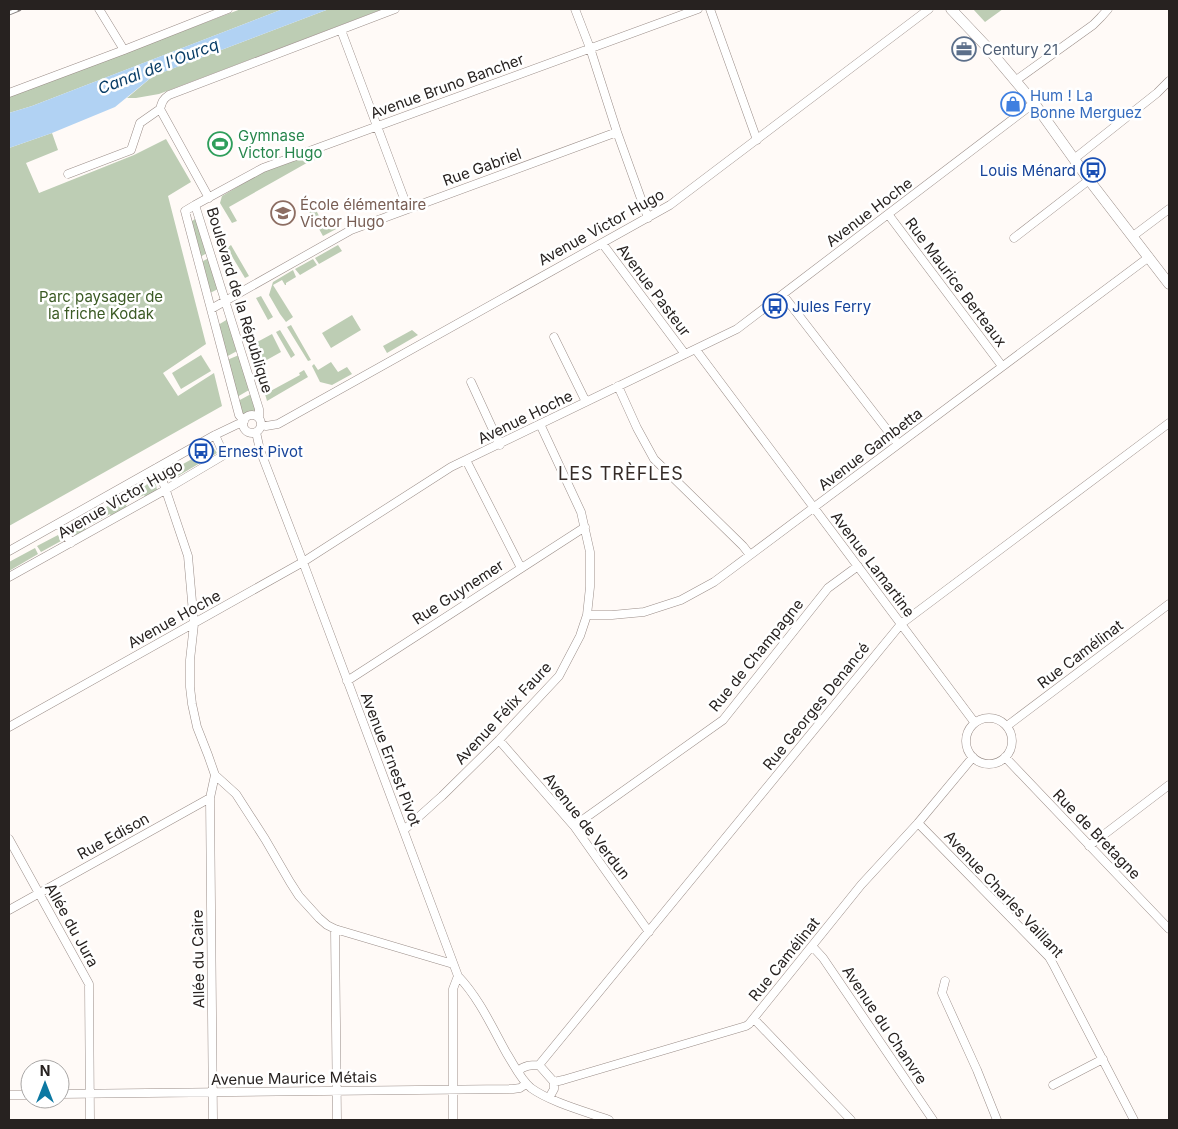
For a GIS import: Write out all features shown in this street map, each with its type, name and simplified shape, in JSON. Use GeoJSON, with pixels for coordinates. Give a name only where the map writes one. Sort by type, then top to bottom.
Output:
{"type":"FeatureCollection","features":[{"type":"Feature","properties":{"kind":"street"},"geometry":{"type":"LineString","coordinates":[[99,9],[124,50]]}},
{"type":"Feature","properties":{"kind":"street"},"geometry":{"type":"LineString","coordinates":[[9,93],[228,9]]}},
{"type":"Feature","properties":{"kind":"street"},"geometry":{"type":"LineString","coordinates":[[68,174],[131,150],[140,123],[160,109],[162,101],[169,95],[395,9]]}},
{"type":"Feature","properties":{"kind":"street"},"geometry":{"type":"LineString","coordinates":[[575,9],[648,218]]}},
{"type":"Feature","properties":{"kind":"street","name":"Avenue Bruno Bancher"},"geometry":{"type":"LineString","coordinates":[[209,198],[263,168],[698,9]]}},
{"type":"Feature","properties":{"kind":"street"},"geometry":{"type":"LineString","coordinates":[[710,9],[757,140]]}},
{"type":"Feature","properties":{"kind":"street","name":"Avenue Victor Hugo"},"geometry":{"type":"LineString","coordinates":[[260,421],[266,426],[278,424],[670,205],[930,9]]}},
{"type":"Feature","properties":{"kind":"street"},"geometry":{"type":"LineString","coordinates":[[951,9],[986,46],[1034,103],[1074,160],[1169,284]]}},
{"type":"Feature","properties":{"kind":"street"},"geometry":{"type":"LineString","coordinates":[[1015,81],[1093,25],[1108,9]]}},
{"type":"Feature","properties":{"kind":"street"},"geometry":{"type":"LineString","coordinates":[[341,30],[408,209]]}},
{"type":"Feature","properties":{"kind":"street"},"geometry":{"type":"LineString","coordinates":[[1074,160],[1169,81]]}},
{"type":"Feature","properties":{"kind":"street","name":"Avenue Hoche"},"geometry":{"type":"LineString","coordinates":[[9,727],[303,562],[451,467],[737,329],[1034,103]]}},
{"type":"Feature","properties":{"kind":"street","name":"Boulevard de la République"},"geometry":{"type":"LineString","coordinates":[[160,109],[209,198],[196,205],[259,409],[260,421]]}},
{"type":"Feature","properties":{"kind":"street","name":"Rue Gabriel"},"geometry":{"type":"LineString","coordinates":[[211,309],[351,230],[618,132]]}},
{"type":"Feature","properties":{"kind":"street"},"geometry":{"type":"LineString","coordinates":[[1014,238],[1089,180]]}},
{"type":"Feature","properties":{"kind":"street"},"geometry":{"type":"LineString","coordinates":[[196,205],[185,211],[238,415],[244,422]]}},
{"type":"Feature","properties":{"kind":"street"},"geometry":{"type":"LineString","coordinates":[[1133,236],[1169,209]]}},
{"type":"Feature","properties":{"kind":"street","name":"Rue Maurice Berteaux"},"geometry":{"type":"LineString","coordinates":[[888,214],[1002,366]]}},
{"type":"Feature","properties":{"kind":"street","name":"Avenue Pasteur"},"geometry":{"type":"LineString","coordinates":[[602,243],[685,354]]}},
{"type":"Feature","properties":{"kind":"street","name":"Avenue Gambetta"},"geometry":{"type":"LineString","coordinates":[[587,615],[612,616],[644,612],[681,600],[714,582],[1149,257]]}},
{"type":"Feature","properties":{"kind":"street"},"geometry":{"type":"LineString","coordinates":[[783,295],[898,444]]}},
{"type":"Feature","properties":{"kind":"street"},"geometry":{"type":"LineString","coordinates":[[554,337],[586,402]]}},
{"type":"Feature","properties":{"kind":"street","name":"Avenue Lamartine"},"geometry":{"type":"LineString","coordinates":[[696,350],[975,723]]}},
{"type":"Feature","properties":{"kind":"street"},"geometry":{"type":"LineString","coordinates":[[471,382],[500,444]]}},
{"type":"Feature","properties":{"kind":"street"},"geometry":{"type":"LineString","coordinates":[[618,386],[654,459],[750,555]]}},
{"type":"Feature","properties":{"kind":"street"},"geometry":{"type":"LineString","coordinates":[[250,415],[256,416],[260,421],[260,428],[256,432],[248,432],[244,428],[245,418],[250,415]]}},
{"type":"Feature","properties":{"kind":"street","name":"Avenue Victor Hugo"},"geometry":{"type":"LineString","coordinates":[[9,551],[215,435],[244,422]]}},
{"type":"Feature","properties":{"kind":"street","name":"Rue Georges Denancé"},"geometry":{"type":"LineString","coordinates":[[539,1065],[901,624],[1169,423]]}},
{"type":"Feature","properties":{"kind":"street","name":"Avenue Félix Faure"},"geometry":{"type":"LineString","coordinates":[[404,830],[499,740],[559,676],[580,636],[587,615],[590,587],[590,552],[581,512],[540,424]]}},
{"type":"Feature","properties":{"kind":"street","name":"Avenue Ernest Pivot"},"geometry":{"type":"LineString","coordinates":[[256,432],[260,450],[453,964],[458,976],[470,988],[526,1084]]}},
{"type":"Feature","properties":{"kind":"street","name":"Avenue Victor Hugo"},"geometry":{"type":"LineString","coordinates":[[9,577],[165,490],[224,454],[215,435]]}},
{"type":"Feature","properties":{"kind":"street"},"geometry":{"type":"LineString","coordinates":[[466,460],[521,568]]}},
{"type":"Feature","properties":{"kind":"street"},"geometry":{"type":"LineString","coordinates":[[158,467],[188,556],[194,624],[190,666],[192,704],[197,727],[215,775],[236,794],[299,896],[327,925],[453,964]]}},
{"type":"Feature","properties":{"kind":"street"},"geometry":{"type":"LineString","coordinates":[[59,523],[71,543]]}},
{"type":"Feature","properties":{"kind":"street","name":"Rue Guynemer"},"geometry":{"type":"LineString","coordinates":[[347,681],[585,527]]}},
{"type":"Feature","properties":{"kind":"street","name":"Rue de Champagne"},"geometry":{"type":"LineString","coordinates":[[574,826],[723,720],[828,588],[858,566]]}},
{"type":"Feature","properties":{"kind":"street","name":"Rue Camélinat"},"geometry":{"type":"LineString","coordinates":[[1007,726],[1169,604]]}},
{"type":"Feature","properties":{"kind":"street"},"geometry":{"type":"LineString","coordinates":[[991,718],[1007,726],[1012,741],[1005,757],[989,764],[983,763],[973,756],[967,746],[967,740],[968,734],[975,723],[991,718]]}},
{"type":"Feature","properties":{"kind":"street","name":"Avenue de Verdun"},"geometry":{"type":"LineString","coordinates":[[499,740],[574,826],[649,932]]}},
{"type":"Feature","properties":{"kind":"street","name":"Rue Camélinat"},"geometry":{"type":"LineString","coordinates":[[554,1082],[746,1026],[754,1019],[860,885],[918,823],[973,756]]}},
{"type":"Feature","properties":{"kind":"street","name":"Rue de Bretagne"},"geometry":{"type":"LineString","coordinates":[[1005,757],[1169,929]]}},
{"type":"Feature","properties":{"kind":"street"},"geometry":{"type":"LineString","coordinates":[[210,798],[215,775]]}},
{"type":"Feature","properties":{"kind":"street"},"geometry":{"type":"LineString","coordinates":[[1089,846],[1169,785]]}},
{"type":"Feature","properties":{"kind":"street","name":"Rue Edison"},"geometry":{"type":"LineString","coordinates":[[9,910],[210,798]]}},
{"type":"Feature","properties":{"kind":"street","name":"Allée du Caire"},"geometry":{"type":"LineString","coordinates":[[210,798],[213,1120]]}},
{"type":"Feature","properties":{"kind":"street","name":"Avenue Charles Vaillant"},"geometry":{"type":"LineString","coordinates":[[918,823],[1049,958],[1134,1120]]}},
{"type":"Feature","properties":{"kind":"street","name":"Allée du Jura"},"geometry":{"type":"LineString","coordinates":[[9,839],[89,984],[90,1120]]}},
{"type":"Feature","properties":{"kind":"street"},"geometry":{"type":"LineString","coordinates":[[335,929],[337,1120]]}},
{"type":"Feature","properties":{"kind":"street","name":"Avenue du Chanvre"},"geometry":{"type":"LineString","coordinates":[[812,946],[823,958],[933,1120]]}},
{"type":"Feature","properties":{"kind":"street"},"geometry":{"type":"LineString","coordinates":[[453,1120],[453,989],[458,976]]}},
{"type":"Feature","properties":{"kind":"street"},"geometry":{"type":"LineString","coordinates":[[945,980],[942,993],[977,1070],[997,1120]]}},
{"type":"Feature","properties":{"kind":"street"},"geometry":{"type":"LineString","coordinates":[[754,1019],[851,1120]]}},
{"type":"Feature","properties":{"kind":"street"},"geometry":{"type":"LineString","coordinates":[[1053,1085],[1103,1059]]}},
{"type":"Feature","properties":{"kind":"street"},"geometry":{"type":"LineString","coordinates":[[518,1071],[524,1067],[539,1065],[554,1082],[554,1089],[550,1098]]}},
{"type":"Feature","properties":{"kind":"street"},"geometry":{"type":"LineString","coordinates":[[526,1084],[550,1098],[610,1120]]}},
{"type":"Feature","properties":{"kind":"street","name":"Avenue Maurice Métais"},"geometry":{"type":"LineString","coordinates":[[70,1094],[514,1089],[526,1084]]}},
{"type":"Feature","properties":{"kind":"green space"},"geometry":{"type":"Polygon","coordinates":[[[241,9],[283,9],[32,106],[9,113],[9,97],[241,9]]]}},
{"type":"Feature","properties":{"kind":"green space"},"geometry":{"type":"Polygon","coordinates":[[[329,9],[383,9],[159,94],[127,98],[153,76],[329,9]]]}},
{"type":"Feature","properties":{"kind":"green space"},"geometry":{"type":"Polygon","coordinates":[[[973,9],[1003,9],[985,22],[973,9]]]}},
{"type":"Feature","properties":{"kind":"green space","name":"Parc paysager de la friche Kodak"},"geometry":{"type":"Polygon","coordinates":[[[52,133],[58,150],[26,163],[39,193],[134,155],[166,139],[191,182],[168,196],[206,344],[163,373],[178,396],[214,373],[222,406],[9,526],[9,148],[52,133]]]}},
{"type":"Feature","properties":{"kind":"green space"},"geometry":{"type":"Polygon","coordinates":[[[319,152],[321,157],[312,160],[229,207],[237,221],[232,223],[220,203],[222,196],[263,172],[319,152]]]}},
{"type":"Feature","properties":{"kind":"green space"},"geometry":{"type":"Polygon","coordinates":[[[312,202],[322,224],[331,225],[338,221],[340,225],[337,226],[338,228],[323,236],[306,206],[312,202]]]}},
{"type":"Feature","properties":{"kind":"green space"},"geometry":{"type":"Polygon","coordinates":[[[196,218],[207,253],[200,257],[191,222],[196,218]]]}},
{"type":"Feature","properties":{"kind":"green space"},"geometry":{"type":"Polygon","coordinates":[[[231,245],[249,276],[245,278],[227,248],[231,245]]]}},
{"type":"Feature","properties":{"kind":"green space"},"geometry":{"type":"Polygon","coordinates":[[[338,245],[342,251],[319,264],[315,258],[338,245]]]}},
{"type":"Feature","properties":{"kind":"green space"},"geometry":{"type":"Polygon","coordinates":[[[209,258],[218,289],[210,293],[201,262],[209,258]]]}},
{"type":"Feature","properties":{"kind":"green space"},"geometry":{"type":"Polygon","coordinates":[[[313,259],[317,265],[300,275],[295,269],[313,259]]]}},
{"type":"Feature","properties":{"kind":"green space"},"geometry":{"type":"Polygon","coordinates":[[[293,270],[296,277],[286,283],[286,285],[282,280],[273,285],[293,317],[286,322],[269,295],[273,282],[293,270]]]}},
{"type":"Feature","properties":{"kind":"green space"},"geometry":{"type":"Polygon","coordinates":[[[261,296],[273,317],[268,320],[256,298],[261,296]]]}},
{"type":"Feature","properties":{"kind":"green space"},"geometry":{"type":"Polygon","coordinates":[[[352,315],[361,330],[331,348],[322,333],[352,315]]]}},
{"type":"Feature","properties":{"kind":"green space"},"geometry":{"type":"Polygon","coordinates":[[[228,319],[237,351],[226,357],[218,325],[228,319]]]}},
{"type":"Feature","properties":{"kind":"green space"},"geometry":{"type":"Polygon","coordinates":[[[291,325],[311,360],[308,361],[287,327],[291,325]]]}},
{"type":"Feature","properties":{"kind":"green space"},"geometry":{"type":"Polygon","coordinates":[[[280,330],[295,355],[291,358],[276,332],[280,330]]]}},
{"type":"Feature","properties":{"kind":"green space"},"geometry":{"type":"Polygon","coordinates":[[[412,330],[418,335],[387,353],[383,346],[412,330]]]}},
{"type":"Feature","properties":{"kind":"green space"},"geometry":{"type":"Polygon","coordinates":[[[272,334],[281,352],[256,366],[250,346],[272,334]]]}},
{"type":"Feature","properties":{"kind":"green space"},"geometry":{"type":"Polygon","coordinates":[[[201,355],[211,371],[181,389],[172,373],[201,355]]]}},
{"type":"Feature","properties":{"kind":"green space"},"geometry":{"type":"Polygon","coordinates":[[[239,355],[249,390],[237,397],[227,360],[239,355]]]}},
{"type":"Feature","properties":{"kind":"green space"},"geometry":{"type":"Polygon","coordinates":[[[331,362],[338,372],[347,367],[352,374],[332,385],[320,382],[312,366],[314,364],[318,370],[331,362]]]}},
{"type":"Feature","properties":{"kind":"green space"},"geometry":{"type":"Polygon","coordinates":[[[304,370],[308,377],[267,401],[265,394],[300,375],[299,373],[304,370]]]}},
{"type":"Feature","properties":{"kind":"green space"},"geometry":{"type":"Polygon","coordinates":[[[251,394],[256,410],[242,414],[238,401],[251,394]]]}},
{"type":"Feature","properties":{"kind":"green space"},"geometry":{"type":"Polygon","coordinates":[[[213,447],[217,453],[178,476],[179,478],[172,482],[169,472],[213,447]]]}},
{"type":"Feature","properties":{"kind":"green space"},"geometry":{"type":"Polygon","coordinates":[[[155,480],[157,490],[146,497],[144,495],[138,498],[135,491],[155,480]]]}},
{"type":"Feature","properties":{"kind":"green space"},"geometry":{"type":"Polygon","coordinates":[[[126,496],[129,503],[126,505],[127,508],[111,516],[110,514],[85,528],[86,531],[75,537],[70,527],[126,496]]]}},
{"type":"Feature","properties":{"kind":"green space"},"geometry":{"type":"Polygon","coordinates":[[[58,535],[61,541],[41,552],[37,546],[58,535]]]}},
{"type":"Feature","properties":{"kind":"green space"},"geometry":{"type":"Polygon","coordinates":[[[35,548],[38,554],[9,571],[9,562],[35,548]]]}},
{"type":"Feature","properties":{"kind":"water","name":"Canal de l'Ourcq"},"geometry":{"type":"Polygon","coordinates":[[[283,9],[329,9],[153,76],[115,107],[52,133],[9,148],[9,113],[32,106],[283,9]]]}},
{"type":"Feature","properties":{"kind":"railway"},"geometry":{"type":"LineString","coordinates":[[9,13],[19,9]]}},
{"type":"Feature","properties":{"kind":"place","name":"Century 21"},"geometry":{"type":"Point","coordinates":[964,49]}},
{"type":"Feature","properties":{"kind":"place","name":"Hum ! La Bonne Merguez"},"geometry":{"type":"Point","coordinates":[1013,104]}},
{"type":"Feature","properties":{"kind":"place","name":"Gymnase Victor Hugo"},"geometry":{"type":"Point","coordinates":[220,144]}},
{"type":"Feature","properties":{"kind":"place","name":"Louis Ménard"},"geometry":{"type":"Point","coordinates":[1093,170]}},
{"type":"Feature","properties":{"kind":"place","name":"École élémentaire Victor Hugo"},"geometry":{"type":"Point","coordinates":[283,213]}},
{"type":"Feature","properties":{"kind":"place","name":"Jules Ferry"},"geometry":{"type":"Point","coordinates":[775,306]}},
{"type":"Feature","properties":{"kind":"place","name":"Ernest Pivot"},"geometry":{"type":"Point","coordinates":[201,451]}},
{"type":"Feature","properties":{"kind":"district","name":"LES TRÈFLES"},"geometry":{"type":"Point","coordinates":[621,473]}}]}
